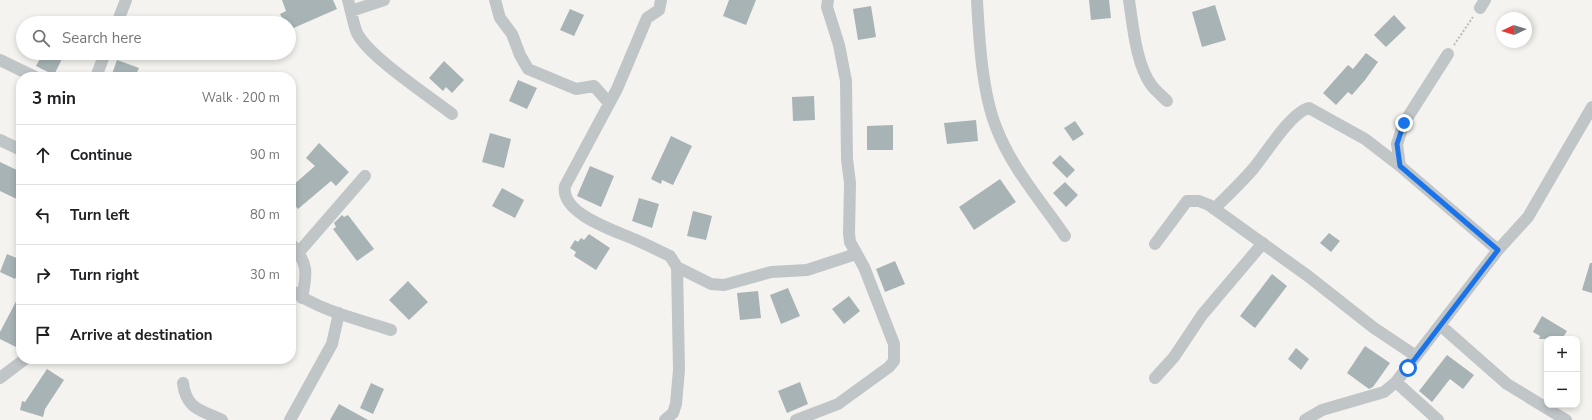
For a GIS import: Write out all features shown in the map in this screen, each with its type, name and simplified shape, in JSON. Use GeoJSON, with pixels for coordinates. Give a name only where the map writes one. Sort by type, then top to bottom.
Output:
{"type":"FeatureCollection","features":[{"type":"Feature","properties":{"kind":"street"},"geometry":{"type":"LineString","coordinates":[[120,16],[126,0]]}},
{"type":"Feature","properties":{"kind":"street"},"geometry":{"type":"LineString","coordinates":[[384,0],[350,6],[357,32],[363,42],[375,55],[452,114]]}},
{"type":"Feature","properties":{"kind":"street"},"geometry":{"type":"LineString","coordinates":[[495,0],[500,18],[512,34],[520,55],[528,69],[576,89],[594,86],[609,103]]}},
{"type":"Feature","properties":{"kind":"street"},"geometry":{"type":"LineString","coordinates":[[661,0],[660,10],[647,18],[609,103],[565,186],[564,192],[566,197],[578,212],[606,228],[670,256],[677,267],[711,284],[724,285],[771,272],[807,270],[856,254]]}},
{"type":"Feature","properties":{"kind":"street"},"geometry":{"type":"LineString","coordinates":[[796,420],[838,404],[889,368],[894,361],[894,344],[890,331],[864,267],[850,242],[850,183],[847,159],[846,81],[839,45],[827,7],[828,0]]}},
{"type":"Feature","properties":{"kind":"street"},"geometry":{"type":"LineString","coordinates":[[977,0],[979,34],[985,78],[996,126],[1011,157],[1065,236]]}},
{"type":"Feature","properties":{"kind":"street"},"geometry":{"type":"LineString","coordinates":[[1129,0],[1140,59],[1151,85],[1167,101]]}},
{"type":"Feature","properties":{"kind":"street"},"geometry":{"type":"LineString","coordinates":[[1400,166],[1397,144],[1404,123],[1448,54]]}},
{"type":"Feature","properties":{"kind":"street"},"geometry":{"type":"LineString","coordinates":[[0,60],[25,72]]}},
{"type":"Feature","properties":{"kind":"street"},"geometry":{"type":"LineString","coordinates":[[98,72],[102,60]]}},
{"type":"Feature","properties":{"kind":"street"},"geometry":{"type":"LineString","coordinates":[[1305,420],[1322,410],[1384,392],[1396,382],[1498,250],[1528,217],[1539,201],[1592,107]]}},
{"type":"Feature","properties":{"kind":"street"},"geometry":{"type":"LineString","coordinates":[[1214,209],[1253,169],[1273,142],[1299,113],[1308,108],[1365,139],[1400,166],[1498,250]]}},
{"type":"Feature","properties":{"kind":"street"},"geometry":{"type":"LineString","coordinates":[[0,140],[16,148]]}},
{"type":"Feature","properties":{"kind":"street"},"geometry":{"type":"LineString","coordinates":[[296,247],[365,176]]}},
{"type":"Feature","properties":{"kind":"street"},"geometry":{"type":"LineString","coordinates":[[1155,244],[1187,201],[1199,200],[1209,204],[1308,276],[1374,328],[1416,356]]}},
{"type":"Feature","properties":{"kind":"street"},"geometry":{"type":"LineString","coordinates":[[1155,378],[1174,357],[1202,315],[1263,243]]}},
{"type":"Feature","properties":{"kind":"street"},"geometry":{"type":"LineString","coordinates":[[296,250],[306,271],[302,298]]}},
{"type":"Feature","properties":{"kind":"street"},"geometry":{"type":"LineString","coordinates":[[665,420],[673,413],[676,404],[679,370],[677,267]]}},
{"type":"Feature","properties":{"kind":"street"},"geometry":{"type":"LineString","coordinates":[[296,294],[302,298],[339,313],[392,330]]}},
{"type":"Feature","properties":{"kind":"street"},"geometry":{"type":"LineString","coordinates":[[290,420],[332,344],[339,313]]}},
{"type":"Feature","properties":{"kind":"street"},"geometry":{"type":"LineString","coordinates":[[1440,325],[1507,384],[1566,420]]}},
{"type":"Feature","properties":{"kind":"street"},"geometry":{"type":"LineString","coordinates":[[0,378],[18,364]]}},
{"type":"Feature","properties":{"kind":"street"},"geometry":{"type":"LineString","coordinates":[[1396,382],[1438,420]]}},
{"type":"Feature","properties":{"kind":"street"},"geometry":{"type":"LineString","coordinates":[[183,383],[184,394],[188,402],[222,420]]}},
{"type":"Feature","properties":{"kind":"path"},"geometry":{"type":"LineString","coordinates":[[1448,54],[1482,4]]}},
{"type":"Feature","properties":{"kind":"building"},"geometry":{"type":"Polygon","coordinates":[[[282,0],[333,0],[337,9],[296,27],[296,16],[281,16],[280,14],[286,11],[282,0]]]}},
{"type":"Feature","properties":{"kind":"building"},"geometry":{"type":"Polygon","coordinates":[[[729,0],[756,0],[746,25],[723,16],[729,0]]]}},
{"type":"Feature","properties":{"kind":"building"},"geometry":{"type":"Polygon","coordinates":[[[1089,0],[1109,0],[1111,18],[1091,20],[1089,0]]]}},
{"type":"Feature","properties":{"kind":"building"},"geometry":{"type":"Polygon","coordinates":[[[1215,5],[1226,40],[1202,47],[1192,12],[1215,5]]]}},
{"type":"Feature","properties":{"kind":"building"},"geometry":{"type":"Polygon","coordinates":[[[871,6],[876,37],[858,40],[853,9],[871,6]]]}},
{"type":"Feature","properties":{"kind":"building"},"geometry":{"type":"Polygon","coordinates":[[[570,9],[584,15],[574,36],[560,30],[570,9]]]}},
{"type":"Feature","properties":{"kind":"building"},"geometry":{"type":"Polygon","coordinates":[[[1394,15],[1406,28],[1386,47],[1374,35],[1394,15]]]}},
{"type":"Feature","properties":{"kind":"building"},"geometry":{"type":"Polygon","coordinates":[[[1366,53],[1378,62],[1352,95],[1348,92],[1336,105],[1323,93],[1348,65],[1353,69],[1366,53]]]}},
{"type":"Feature","properties":{"kind":"building"},"geometry":{"type":"Polygon","coordinates":[[[39,60],[62,60],[56,72],[48,72],[36,66],[39,60]]]}},
{"type":"Feature","properties":{"kind":"building"},"geometry":{"type":"Polygon","coordinates":[[[117,60],[139,68],[137,72],[113,72],[117,60]]]}},
{"type":"Feature","properties":{"kind":"building"},"geometry":{"type":"Polygon","coordinates":[[[444,61],[464,80],[452,93],[446,87],[443,91],[429,78],[444,61]]]}},
{"type":"Feature","properties":{"kind":"building"},"geometry":{"type":"Polygon","coordinates":[[[518,80],[537,88],[527,109],[509,101],[518,80]]]}},
{"type":"Feature","properties":{"kind":"building"},"geometry":{"type":"Polygon","coordinates":[[[814,96],[815,120],[793,121],[792,97],[814,96]]]}},
{"type":"Feature","properties":{"kind":"building"},"geometry":{"type":"Polygon","coordinates":[[[976,120],[978,141],[947,144],[944,123],[976,120]]]}},
{"type":"Feature","properties":{"kind":"building"},"geometry":{"type":"Polygon","coordinates":[[[1075,121],[1084,134],[1073,141],[1064,128],[1075,121]]]}},
{"type":"Feature","properties":{"kind":"building"},"geometry":{"type":"Polygon","coordinates":[[[893,125],[893,150],[867,150],[867,126],[893,125]]]}},
{"type":"Feature","properties":{"kind":"building"},"geometry":{"type":"Polygon","coordinates":[[[490,133],[511,139],[504,168],[482,162],[490,133]]]}},
{"type":"Feature","properties":{"kind":"building"},"geometry":{"type":"Polygon","coordinates":[[[671,136],[692,146],[673,185],[662,180],[661,184],[651,179],[671,136]]]}},
{"type":"Feature","properties":{"kind":"building"},"geometry":{"type":"Polygon","coordinates":[[[319,143],[349,172],[336,186],[331,181],[298,209],[296,207],[296,183],[315,166],[306,158],[319,143]]]}},
{"type":"Feature","properties":{"kind":"building"},"geometry":{"type":"Polygon","coordinates":[[[1060,155],[1075,170],[1067,178],[1052,163],[1060,155]]]}},
{"type":"Feature","properties":{"kind":"building"},"geometry":{"type":"Polygon","coordinates":[[[0,162],[16,170],[16,199],[0,191],[0,162]]]}},
{"type":"Feature","properties":{"kind":"building"},"geometry":{"type":"Polygon","coordinates":[[[590,166],[614,176],[601,207],[577,196],[590,166]]]}},
{"type":"Feature","properties":{"kind":"building"},"geometry":{"type":"Polygon","coordinates":[[[1000,179],[1016,202],[974,230],[959,207],[1000,179]]]}},
{"type":"Feature","properties":{"kind":"building"},"geometry":{"type":"Polygon","coordinates":[[[1065,182],[1078,195],[1066,207],[1053,193],[1065,182]]]}},
{"type":"Feature","properties":{"kind":"building"},"geometry":{"type":"Polygon","coordinates":[[[502,188],[524,200],[515,218],[492,206],[502,188]]]}},
{"type":"Feature","properties":{"kind":"building"},"geometry":{"type":"Polygon","coordinates":[[[639,198],[659,204],[652,228],[632,221],[639,198]]]}},
{"type":"Feature","properties":{"kind":"building"},"geometry":{"type":"Polygon","coordinates":[[[693,211],[712,216],[706,240],[687,236],[693,211]]]}},
{"type":"Feature","properties":{"kind":"building"},"geometry":{"type":"Polygon","coordinates":[[[342,215],[344,217],[348,215],[374,249],[357,261],[333,229],[336,227],[334,223],[342,215]]]}},
{"type":"Feature","properties":{"kind":"building"},"geometry":{"type":"Polygon","coordinates":[[[1329,233],[1340,241],[1331,252],[1320,243],[1329,233]]]}},
{"type":"Feature","properties":{"kind":"building"},"geometry":{"type":"Polygon","coordinates":[[[589,234],[610,248],[596,270],[574,256],[576,252],[570,248],[575,240],[578,242],[581,238],[584,240],[589,234]]]}},
{"type":"Feature","properties":{"kind":"building"},"geometry":{"type":"Polygon","coordinates":[[[7,254],[16,258],[15,279],[0,272],[7,254]]]}},
{"type":"Feature","properties":{"kind":"building"},"geometry":{"type":"Polygon","coordinates":[[[895,261],[905,284],[885,292],[876,269],[895,261]]]}},
{"type":"Feature","properties":{"kind":"building"},"geometry":{"type":"Polygon","coordinates":[[[1590,263],[1592,263],[1592,293],[1582,290],[1590,263]]]}},
{"type":"Feature","properties":{"kind":"building"},"geometry":{"type":"Polygon","coordinates":[[[1272,274],[1287,286],[1255,328],[1240,316],[1272,274]]]}},
{"type":"Feature","properties":{"kind":"building"},"geometry":{"type":"Polygon","coordinates":[[[408,281],[428,302],[409,320],[389,300],[408,281]]]}},
{"type":"Feature","properties":{"kind":"building"},"geometry":{"type":"Polygon","coordinates":[[[788,288],[800,316],[781,324],[770,295],[788,288]]]}},
{"type":"Feature","properties":{"kind":"building"},"geometry":{"type":"Polygon","coordinates":[[[758,291],[761,318],[740,320],[737,293],[758,291]]]}},
{"type":"Feature","properties":{"kind":"building"},"geometry":{"type":"Polygon","coordinates":[[[849,296],[860,311],[844,324],[832,309],[849,296]]]}},
{"type":"Feature","properties":{"kind":"building"},"geometry":{"type":"Polygon","coordinates":[[[16,302],[16,347],[0,339],[0,332],[16,302]]]}},
{"type":"Feature","properties":{"kind":"building"},"geometry":{"type":"Polygon","coordinates":[[[1542,316],[1567,331],[1564,336],[1544,336],[1544,339],[1539,339],[1540,336],[1533,332],[1542,316]]]}},
{"type":"Feature","properties":{"kind":"building"},"geometry":{"type":"Polygon","coordinates":[[[1365,346],[1390,363],[1373,387],[1369,389],[1347,373],[1365,346]]]}},
{"type":"Feature","properties":{"kind":"building"},"geometry":{"type":"Polygon","coordinates":[[[1296,348],[1309,359],[1301,370],[1288,359],[1296,348]]]}},
{"type":"Feature","properties":{"kind":"building"},"geometry":{"type":"Polygon","coordinates":[[[1447,355],[1474,375],[1463,389],[1450,379],[1432,402],[1419,391],[1447,355]]]}},
{"type":"Feature","properties":{"kind":"building"},"geometry":{"type":"Polygon","coordinates":[[[47,369],[64,380],[45,409],[43,417],[20,410],[22,401],[25,402],[47,369]]]}},
{"type":"Feature","properties":{"kind":"building"},"geometry":{"type":"Polygon","coordinates":[[[800,382],[808,404],[787,413],[778,391],[800,382]]]}},
{"type":"Feature","properties":{"kind":"building"},"geometry":{"type":"Polygon","coordinates":[[[371,383],[384,389],[373,414],[360,408],[371,383]]]}},
{"type":"Feature","properties":{"kind":"building"},"geometry":{"type":"Polygon","coordinates":[[[339,404],[368,420],[330,420],[339,404]]]}},
{"type":"Feature","properties":{"kind":"route"},"geometry":{"type":"LineString","coordinates":[[1404,123],[1397,144],[1400,166],[1498,250],[1408,368]]}}]}
